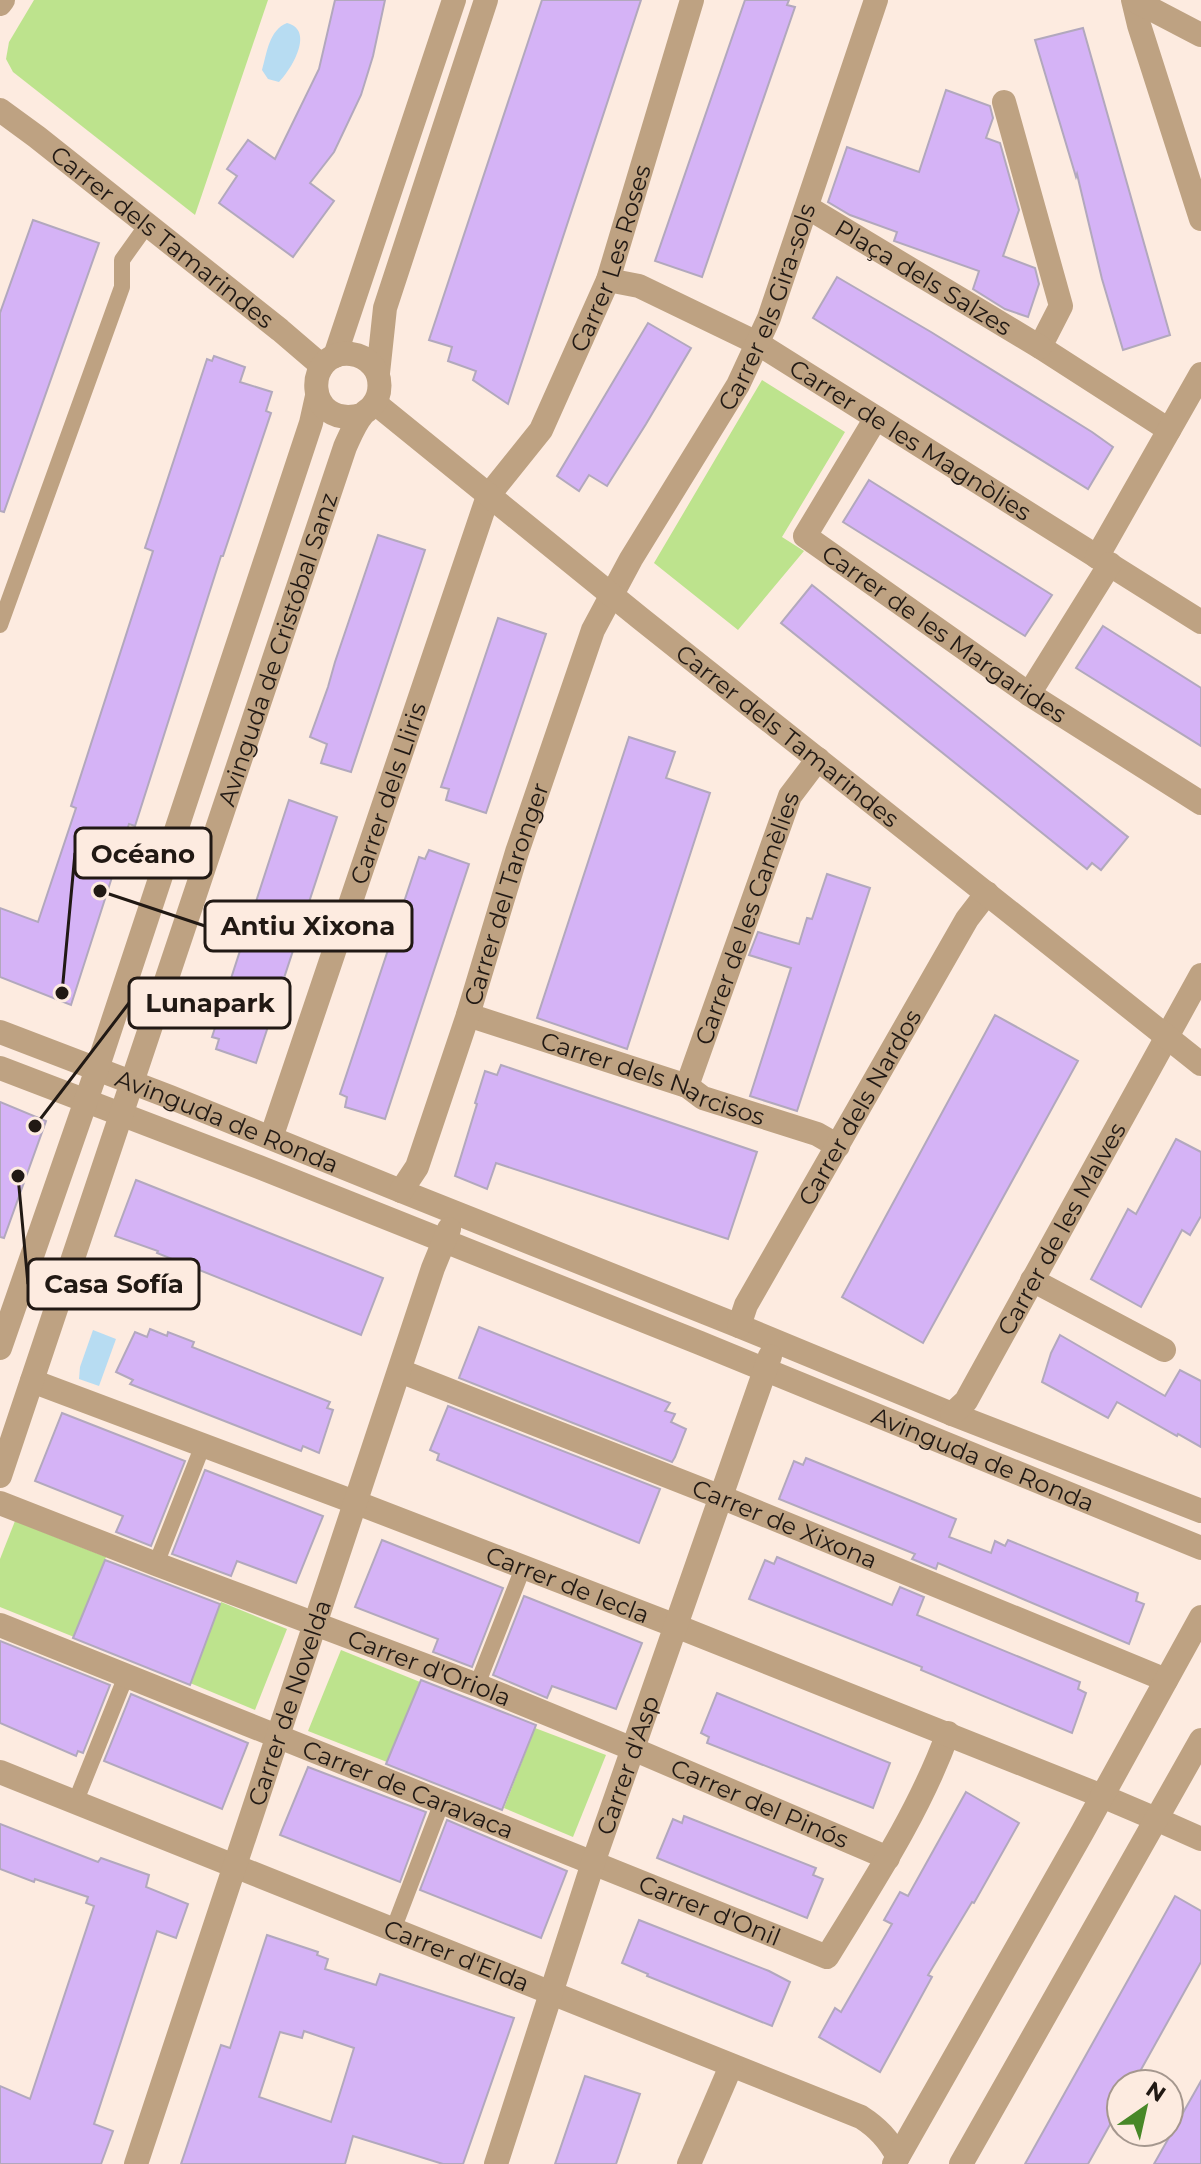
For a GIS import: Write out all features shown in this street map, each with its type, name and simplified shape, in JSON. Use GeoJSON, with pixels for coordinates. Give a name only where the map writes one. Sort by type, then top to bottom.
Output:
{"type":"FeatureCollection","features":[{"type":"Feature","properties":{"kind":"street"},"geometry":{"type":"LineString","coordinates":[[454,0],[328,361],[315,380],[317,396],[324,408],[335,416],[349,418],[369,409],[380,389],[378,373],[385,308],[486,0]]}},
{"type":"Feature","properties":{"kind":"street","name":"Carrer Les Roses"},"geometry":{"type":"LineString","coordinates":[[488,496],[541,430],[608,280],[692,0]]}},
{"type":"Feature","properties":{"kind":"street","name":"Carrer els Gira-sols"},"geometry":{"type":"LineString","coordinates":[[611,594],[738,385],[769,318],[876,0]]}},
{"type":"Feature","properties":{"kind":"street"},"geometry":{"type":"LineString","coordinates":[[1134,0],[1201,35]]}},
{"type":"Feature","properties":{"kind":"street"},"geometry":{"type":"LineString","coordinates":[[1134,0],[1139,25],[1192,159],[1201,219]]}},
{"type":"Feature","properties":{"kind":"street","name":"Plaça dels Salzes"},"geometry":{"type":"LineString","coordinates":[[1004,102],[1061,306],[1040,347]]}},
{"type":"Feature","properties":{"kind":"street","name":"Carrer dels Tamarindes"},"geometry":{"type":"LineString","coordinates":[[0,110],[280,330],[328,361]]}},
{"type":"Feature","properties":{"kind":"street","name":"Plaça dels Salzes"},"geometry":{"type":"LineString","coordinates":[[807,207],[1040,347],[1169,430]]}},
{"type":"Feature","properties":{"kind":"street","name":"Carrer de les Magnòlies"},"geometry":{"type":"LineString","coordinates":[[608,280],[639,286],[757,343],[1201,622]]}},
{"type":"Feature","properties":{"kind":"street"},"geometry":{"type":"LineString","coordinates":[[328,361],[347,353],[360,356],[371,363],[378,373]]}},
{"type":"Feature","properties":{"kind":"street"},"geometry":{"type":"LineString","coordinates":[[1029,694],[1104,560],[1169,430],[1201,374]]}},
{"type":"Feature","properties":{"kind":"street","name":"Avinguda de Cristóbal Sanz"},"geometry":{"type":"LineString","coordinates":[[0,1348],[97,1069],[311,423],[317,396]]}},
{"type":"Feature","properties":{"kind":"street","name":"Carrer dels Tamarindes"},"geometry":{"type":"LineString","coordinates":[[369,409],[488,496],[1201,1064]]}},
{"type":"Feature","properties":{"kind":"street","name":"Avinguda de Cristóbal Sanz"},"geometry":{"type":"LineString","coordinates":[[0,1476],[345,447],[369,409]]}},
{"type":"Feature","properties":{"kind":"street","name":"Carrer de les Margarides"},"geometry":{"type":"LineString","coordinates":[[876,418],[805,536],[1029,694],[1201,803]]}},
{"type":"Feature","properties":{"kind":"street","name":"Carrer dels Lliris"},"geometry":{"type":"LineString","coordinates":[[271,1138],[488,496]]}},
{"type":"Feature","properties":{"kind":"street","name":"Carrer del Taronger"},"geometry":{"type":"LineString","coordinates":[[401,1191],[417,1167],[468,1015],[517,852],[593,630],[611,594]]}},
{"type":"Feature","properties":{"kind":"street","name":"Carrer de les Camèlies"},"geometry":{"type":"LineString","coordinates":[[687,1086],[790,796],[818,759]]}},
{"type":"Feature","properties":{"kind":"street","name":"Carrer dels Nardos"},"geometry":{"type":"LineString","coordinates":[[739,1326],[746,1305],[967,919],[987,893]]}},
{"type":"Feature","properties":{"kind":"street","name":"Carrer de les Malves"},"geometry":{"type":"LineString","coordinates":[[952,1414],[966,1401],[1201,975]]}},
{"type":"Feature","properties":{"kind":"street","name":"Carrer dels Narcisos"},"geometry":{"type":"LineString","coordinates":[[468,1015],[687,1086],[703,1098],[817,1134],[838,1146]]}},
{"type":"Feature","properties":{"kind":"street","name":"Avinguda de Ronda"},"geometry":{"type":"LineString","coordinates":[[0,1032],[1201,1511]]}},
{"type":"Feature","properties":{"kind":"street","name":"Avinguda de Ronda"},"geometry":{"type":"LineString","coordinates":[[0,1068],[259,1167],[765,1369],[1201,1548]]}},
{"type":"Feature","properties":{"kind":"street"},"geometry":{"type":"LineString","coordinates":[[445,1242],[455,1211]]}},
{"type":"Feature","properties":{"kind":"street","name":"Carrer de Novelda"},"geometry":{"type":"LineString","coordinates":[[136,2164],[433,1268],[445,1242]]}},
{"type":"Feature","properties":{"kind":"street"},"geometry":{"type":"LineString","coordinates":[[1032,1280],[1164,1350]]}},
{"type":"Feature","properties":{"kind":"street"},"geometry":{"type":"LineString","coordinates":[[765,1369],[775,1340]]}},
{"type":"Feature","properties":{"kind":"street","name":"Carrer d'Asp"},"geometry":{"type":"LineString","coordinates":[[496,2164],[593,1863],[765,1369]]}},
{"type":"Feature","properties":{"kind":"street","name":"Carrer de Xixona"},"geometry":{"type":"LineString","coordinates":[[400,1371],[721,1497],[1166,1680]]}},
{"type":"Feature","properties":{"kind":"street","name":"Carrer de Iecla"},"geometry":{"type":"LineString","coordinates":[[32,1381],[676,1626],[948,1733],[1201,1839]]}},
{"type":"Feature","properties":{"kind":"street","name":"Carrer d'Oriola"},"geometry":{"type":"LineString","coordinates":[[0,1503],[477,1685],[633,1749]]}},
{"type":"Feature","properties":{"kind":"street"},"geometry":{"type":"LineString","coordinates":[[896,2160],[1201,1617]]}},
{"type":"Feature","properties":{"kind":"street","name":"Carrer de Caravaca"},"geometry":{"type":"LineString","coordinates":[[0,1625],[593,1863]]}},
{"type":"Feature","properties":{"kind":"street"},"geometry":{"type":"LineString","coordinates":[[888,1858],[937,1763],[948,1733]]}},
{"type":"Feature","properties":{"kind":"street"},"geometry":{"type":"LineString","coordinates":[[961,2164],[1201,1740]]}},
{"type":"Feature","properties":{"kind":"street","name":"Carrer del Pinós"},"geometry":{"type":"LineString","coordinates":[[633,1749],[888,1858]]}},
{"type":"Feature","properties":{"kind":"street","name":"Carrer d'Elda"},"geometry":{"type":"LineString","coordinates":[[0,1772],[861,2117],[878,2128],[896,2160]]}},
{"type":"Feature","properties":{"kind":"street","name":"Carrer d'Onil"},"geometry":{"type":"LineString","coordinates":[[593,1863],[827,1957],[888,1858]]}},
{"type":"Feature","properties":{"kind":"street"},"geometry":{"type":"LineString","coordinates":[[689,2164],[731,2066]]}},
{"type":"Feature","properties":{"kind":"lane"},"geometry":{"type":"LineString","coordinates":[[0,625],[122,287],[122,260],[147,225]]}},
{"type":"Feature","properties":{"kind":"lane"},"geometry":{"type":"LineString","coordinates":[[156,1564],[203,1445]]}},
{"type":"Feature","properties":{"kind":"lane"},"geometry":{"type":"LineString","coordinates":[[477,1685],[523,1568]]}},
{"type":"Feature","properties":{"kind":"lane"},"geometry":{"type":"LineString","coordinates":[[75,1803],[126,1676]]}},
{"type":"Feature","properties":{"kind":"lane"},"geometry":{"type":"LineString","coordinates":[[393,1930],[442,1802]]}},
{"type":"Feature","properties":{"kind":"green space"},"geometry":{"type":"Polygon","coordinates":[[[34,0],[268,0],[195,215],[13,72],[6,59],[9,42],[34,0]]]}},
{"type":"Feature","properties":{"kind":"green space"},"geometry":{"type":"Polygon","coordinates":[[[762,380],[845,432],[782,537],[804,551],[738,630],[654,563],[762,380]]]}},
{"type":"Feature","properties":{"kind":"green space"},"geometry":{"type":"Polygon","coordinates":[[[15,1521],[106,1557],[74,1637],[0,1607],[0,1559],[15,1521]]]}},
{"type":"Feature","properties":{"kind":"green space"},"geometry":{"type":"Polygon","coordinates":[[[221,1602],[287,1629],[255,1710],[190,1683],[221,1602]]]}},
{"type":"Feature","properties":{"kind":"green space"},"geometry":{"type":"Polygon","coordinates":[[[341,1650],[420,1682],[387,1762],[308,1731],[341,1650]]]}},
{"type":"Feature","properties":{"kind":"green space"},"geometry":{"type":"Polygon","coordinates":[[[535,1728],[606,1755],[573,1837],[504,1808],[535,1728]]]}},
{"type":"Feature","properties":{"kind":"water"},"geometry":{"type":"Polygon","coordinates":[[[287,23],[295,27],[300,41],[295,59],[279,82],[268,79],[262,70],[272,36],[287,23]]]}},
{"type":"Feature","properties":{"kind":"water"},"geometry":{"type":"Polygon","coordinates":[[[93,1330],[116,1339],[99,1386],[79,1379],[93,1330]]]}},
{"type":"Feature","properties":{"kind":"building"},"geometry":{"type":"Polygon","coordinates":[[[335,0],[385,0],[361,95],[334,152],[310,183],[334,201],[293,257],[219,203],[237,176],[227,169],[248,140],[275,159],[319,69],[335,0]]]}},
{"type":"Feature","properties":{"kind":"building"},"geometry":{"type":"Polygon","coordinates":[[[542,0],[641,0],[508,404],[473,380],[476,371],[448,361],[452,347],[429,340],[542,0]]]}},
{"type":"Feature","properties":{"kind":"building"},"geometry":{"type":"Polygon","coordinates":[[[745,0],[789,0],[787,5],[795,7],[702,277],[655,261],[745,0]]]}},
{"type":"Feature","properties":{"kind":"building"},"geometry":{"type":"Polygon","coordinates":[[[1083,28],[1170,335],[1123,350],[1077,174],[1076,177],[1035,40],[1083,28]]]}},
{"type":"Feature","properties":{"kind":"building"},"geometry":{"type":"Polygon","coordinates":[[[946,90],[990,106],[993,118],[986,138],[1000,143],[1019,210],[1003,256],[1035,268],[1039,284],[1028,317],[1005,309],[973,289],[979,271],[894,241],[897,232],[850,215],[828,202],[847,147],[919,172],[946,90]]]}},
{"type":"Feature","properties":{"kind":"building"},"geometry":{"type":"Polygon","coordinates":[[[33,220],[99,243],[4,512],[0,511],[0,313],[33,220]]]}},
{"type":"Feature","properties":{"kind":"building"},"geometry":{"type":"Polygon","coordinates":[[[837,277],[931,332],[1113,447],[1088,489],[813,318],[837,277]]]}},
{"type":"Feature","properties":{"kind":"building"},"geometry":{"type":"Polygon","coordinates":[[[648,323],[691,348],[607,486],[589,475],[579,491],[557,476],[648,323]]]}},
{"type":"Feature","properties":{"kind":"building"},"geometry":{"type":"Polygon","coordinates":[[[214,356],[245,367],[240,382],[272,392],[266,411],[271,413],[221,556],[135,826],[129,824],[71,1005],[0,977],[0,908],[38,922],[76,808],[71,806],[153,551],[145,548],[207,359],[212,361],[214,356]]]}},
{"type":"Feature","properties":{"kind":"building"},"geometry":{"type":"Polygon","coordinates":[[[869,480],[1052,595],[1025,636],[843,522],[869,480]]]}},
{"type":"Feature","properties":{"kind":"building"},"geometry":{"type":"Polygon","coordinates":[[[378,535],[425,550],[351,772],[321,763],[327,744],[310,737],[378,535]]]}},
{"type":"Feature","properties":{"kind":"building"},"geometry":{"type":"Polygon","coordinates":[[[812,585],[1128,837],[1101,870],[1092,863],[1087,869],[781,623],[812,585]]]}},
{"type":"Feature","properties":{"kind":"building"},"geometry":{"type":"Polygon","coordinates":[[[498,618],[546,634],[486,813],[446,800],[449,789],[441,787],[498,618]]]}},
{"type":"Feature","properties":{"kind":"building"},"geometry":{"type":"Polygon","coordinates":[[[1103,626],[1201,688],[1201,746],[1076,668],[1103,626]]]}},
{"type":"Feature","properties":{"kind":"building"},"geometry":{"type":"Polygon","coordinates":[[[629,737],[675,752],[666,778],[710,793],[627,1049],[537,1018],[629,737]]]}},
{"type":"Feature","properties":{"kind":"building"},"geometry":{"type":"Polygon","coordinates":[[[289,800],[337,817],[256,1063],[216,1049],[219,1039],[212,1037],[289,800]]]}},
{"type":"Feature","properties":{"kind":"building"},"geometry":{"type":"Polygon","coordinates":[[[429,850],[469,864],[385,1119],[345,1107],[347,1097],[340,1094],[419,857],[425,859],[429,850]]]}},
{"type":"Feature","properties":{"kind":"building"},"geometry":{"type":"Polygon","coordinates":[[[827,874],[870,888],[797,1111],[750,1096],[791,968],[749,955],[758,932],[799,944],[807,918],[812,919],[827,874]]]}},
{"type":"Feature","properties":{"kind":"building"},"geometry":{"type":"Polygon","coordinates":[[[995,1015],[1078,1061],[923,1343],[842,1297],[995,1015]]]}},
{"type":"Feature","properties":{"kind":"building"},"geometry":{"type":"Polygon","coordinates":[[[501,1065],[757,1152],[728,1239],[496,1163],[487,1189],[455,1176],[485,1071],[497,1075],[501,1065]]]}},
{"type":"Feature","properties":{"kind":"building"},"geometry":{"type":"Polygon","coordinates":[[[0,1102],[46,1121],[4,1238],[0,1237],[0,1102]]]}},
{"type":"Feature","properties":{"kind":"building"},"geometry":{"type":"Polygon","coordinates":[[[1176,1139],[1201,1152],[1201,1216],[1190,1235],[1182,1230],[1141,1307],[1091,1279],[1128,1209],[1136,1214],[1176,1139]]]}},
{"type":"Feature","properties":{"kind":"building"},"geometry":{"type":"Polygon","coordinates":[[[136,1180],[383,1278],[361,1335],[115,1236],[136,1180]]]}},
{"type":"Feature","properties":{"kind":"building"},"geometry":{"type":"Polygon","coordinates":[[[479,1327],[670,1403],[665,1411],[675,1414],[671,1422],[686,1429],[672,1462],[459,1378],[479,1327]]]}},
{"type":"Feature","properties":{"kind":"building"},"geometry":{"type":"Polygon","coordinates":[[[150,1329],[194,1342],[192,1347],[330,1402],[327,1408],[333,1410],[319,1453],[303,1446],[301,1451],[130,1384],[133,1380],[116,1372],[135,1332],[147,1337],[150,1329]]]}},
{"type":"Feature","properties":{"kind":"building"},"geometry":{"type":"Polygon","coordinates":[[[1060,1335],[1165,1396],[1180,1370],[1201,1381],[1201,1447],[1117,1402],[1108,1418],[1042,1382],[1060,1335]]]}},
{"type":"Feature","properties":{"kind":"building"},"geometry":{"type":"Polygon","coordinates":[[[448,1406],[660,1489],[639,1543],[437,1460],[439,1454],[430,1450],[448,1406]]]}},
{"type":"Feature","properties":{"kind":"building"},"geometry":{"type":"Polygon","coordinates":[[[62,1413],[185,1461],[151,1546],[116,1532],[123,1516],[35,1481],[62,1413]]]}},
{"type":"Feature","properties":{"kind":"building"},"geometry":{"type":"Polygon","coordinates":[[[806,1458],[956,1519],[949,1537],[991,1553],[995,1541],[1005,1546],[1008,1540],[1138,1593],[1136,1601],[1144,1604],[1129,1644],[938,1563],[936,1569],[912,1559],[915,1554],[779,1499],[794,1461],[803,1465],[806,1458]]]}},
{"type":"Feature","properties":{"kind":"building"},"geometry":{"type":"Polygon","coordinates":[[[205,1470],[323,1516],[296,1583],[237,1561],[231,1576],[172,1554],[205,1470]]]}},
{"type":"Feature","properties":{"kind":"building"},"geometry":{"type":"Polygon","coordinates":[[[382,1540],[503,1588],[472,1667],[433,1652],[438,1639],[355,1607],[382,1540]]]}},
{"type":"Feature","properties":{"kind":"building"},"geometry":{"type":"Polygon","coordinates":[[[777,1557],[892,1605],[900,1587],[924,1597],[917,1615],[1080,1682],[1078,1689],[1086,1693],[1072,1733],[921,1670],[922,1667],[749,1599],[765,1560],[774,1564],[777,1557]]]}},
{"type":"Feature","properties":{"kind":"building"},"geometry":{"type":"Polygon","coordinates":[[[105,1560],[220,1604],[190,1685],[73,1638],[105,1560]]]}},
{"type":"Feature","properties":{"kind":"building"},"geometry":{"type":"Polygon","coordinates":[[[524,1596],[642,1643],[616,1709],[552,1686],[547,1698],[493,1675],[524,1596]]]}},
{"type":"Feature","properties":{"kind":"building"},"geometry":{"type":"Polygon","coordinates":[[[0,1641],[110,1685],[83,1753],[78,1751],[76,1756],[0,1723],[0,1641]]]}},
{"type":"Feature","properties":{"kind":"building"},"geometry":{"type":"Polygon","coordinates":[[[421,1680],[536,1725],[502,1810],[386,1764],[421,1680]]]}},
{"type":"Feature","properties":{"kind":"building"},"geometry":{"type":"Polygon","coordinates":[[[717,1693],[890,1763],[873,1808],[707,1743],[709,1737],[701,1733],[717,1693]]]}},
{"type":"Feature","properties":{"kind":"building"},"geometry":{"type":"Polygon","coordinates":[[[131,1694],[248,1743],[222,1809],[104,1761],[131,1694]]]}},
{"type":"Feature","properties":{"kind":"building"},"geometry":{"type":"Polygon","coordinates":[[[308,1767],[426,1812],[400,1882],[280,1835],[308,1767]]]}},
{"type":"Feature","properties":{"kind":"building"},"geometry":{"type":"Polygon","coordinates":[[[966,1792],[1019,1823],[974,1903],[928,1975],[932,1977],[880,2072],[819,2037],[835,2008],[841,2012],[892,1924],[884,1920],[900,1892],[908,1896],[966,1792]]]}},
{"type":"Feature","properties":{"kind":"building"},"geometry":{"type":"Polygon","coordinates":[[[684,1816],[816,1868],[813,1875],[823,1879],[807,1918],[657,1858],[673,1819],[682,1823],[684,1816]]]}},
{"type":"Feature","properties":{"kind":"building"},"geometry":{"type":"Polygon","coordinates":[[[447,1820],[567,1871],[541,1938],[420,1890],[447,1820]]]}},
{"type":"Feature","properties":{"kind":"building"},"geometry":{"type":"Polygon","coordinates":[[[0,1824],[98,1862],[101,1858],[149,1875],[146,1887],[188,1904],[176,1938],[157,1931],[94,2124],[113,2131],[101,2164],[0,2164],[0,2086],[30,2099],[94,1906],[86,1903],[88,1897],[0,1869],[0,1824]]]}},
{"type":"Feature","properties":{"kind":"building"},"geometry":{"type":"Polygon","coordinates":[[[1175,1896],[1201,1911],[1201,1962],[1142,2068],[1105,2068],[1105,2134],[1088,2164],[1025,2164],[1175,1896]]]}},
{"type":"Feature","properties":{"kind":"building"},"geometry":{"type":"Polygon","coordinates":[[[639,1920],[790,1982],[772,2026],[622,1963],[639,1920]]]}},
{"type":"Feature","properties":{"kind":"building"},"geometry":{"type":"Polygon","coordinates":[[[267,1935],[318,1952],[317,1955],[328,1959],[325,1969],[376,1985],[380,1974],[514,2018],[463,2164],[443,2164],[353,2136],[345,2164],[181,2164],[221,2045],[230,2048],[267,1935]],[[304,2031],[302,2038],[280,2032],[259,2097],[331,2122],[354,2048],[304,2031]]]}},
{"type":"Feature","properties":{"kind":"building"},"geometry":{"type":"Polygon","coordinates":[[[585,2076],[640,2094],[616,2164],[555,2164],[585,2076]]]}},
{"type":"Feature","properties":{"kind":"building"},"geometry":{"type":"Polygon","coordinates":[[[1201,2081],[1201,2164],[1154,2164],[1163,2148],[1185,2148],[1185,2109],[1201,2081]]]}},
{"type":"Feature","properties":{"kind":"place","name":"Antiu Xixona"},"geometry":{"type":"Point","coordinates":[100,891]}},
{"type":"Feature","properties":{"kind":"place","name":"Océano"},"geometry":{"type":"Point","coordinates":[62,993]}},
{"type":"Feature","properties":{"kind":"place","name":"Lunapark"},"geometry":{"type":"Point","coordinates":[35,1126]}},
{"type":"Feature","properties":{"kind":"place","name":"Casa Sofía"},"geometry":{"type":"Point","coordinates":[18,1176]}}]}
